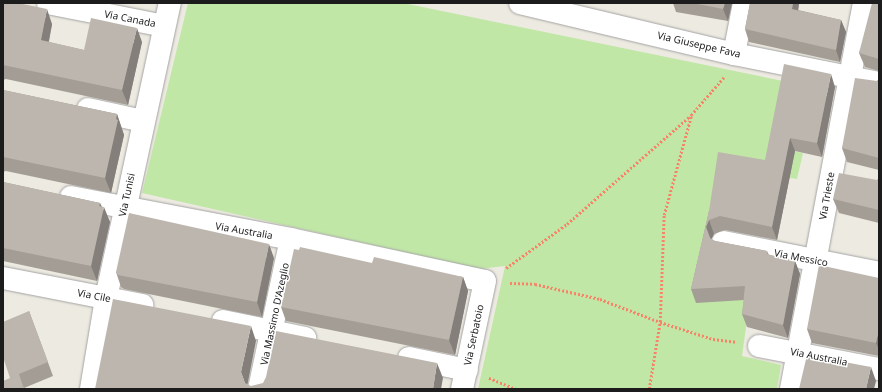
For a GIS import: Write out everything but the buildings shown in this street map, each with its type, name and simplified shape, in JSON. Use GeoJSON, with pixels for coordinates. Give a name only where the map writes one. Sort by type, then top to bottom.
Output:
{"type":"FeatureCollection","features":[{"type":"Feature","properties":{"kind":"street","name":"Via Canada"},"geometry":{"type":"LineString","coordinates":[[48,3],[164,26]]}},
{"type":"Feature","properties":{"kind":"street","name":"Via Tunisi"},"geometry":{"type":"LineString","coordinates":[[91,389],[106,298],[124,209],[170,3]]}},
{"type":"Feature","properties":{"kind":"street","name":"Via Giuseppe Fava"},"geometry":{"type":"LineString","coordinates":[[520,3],[545,6],[734,54],[879,82]]}},
{"type":"Feature","properties":{"kind":"street"},"geometry":{"type":"LineString","coordinates":[[734,54],[744,3]]}},
{"type":"Feature","properties":{"kind":"street","name":"Via Trieste"},"geometry":{"type":"LineString","coordinates":[[791,389],[816,261],[841,174],[852,76],[864,3]]}},
{"type":"Feature","properties":{"kind":"street"},"geometry":{"type":"LineString","coordinates":[[65,104],[143,121]]}},
{"type":"Feature","properties":{"kind":"street","name":"Via Australia"},"geometry":{"type":"LineString","coordinates":[[48,192],[124,209],[291,239],[485,281]]}},
{"type":"Feature","properties":{"kind":"street","name":"Via Massimo D'Azeglio"},"geometry":{"type":"LineString","coordinates":[[259,389],[291,239]]}},
{"type":"Feature","properties":{"kind":"street","name":"Via Messico"},"geometry":{"type":"LineString","coordinates":[[723,242],[879,273]]}},
{"type":"Feature","properties":{"kind":"street","name":"Via Cile"},"geometry":{"type":"LineString","coordinates":[[3,278],[159,309]]}},
{"type":"Feature","properties":{"kind":"street","name":"Via Serbatoio"},"geometry":{"type":"LineString","coordinates":[[464,379],[485,281]]}},
{"type":"Feature","properties":{"kind":"street"},"geometry":{"type":"LineString","coordinates":[[204,318],[326,342]]}},
{"type":"Feature","properties":{"kind":"street","name":"Via Australia"},"geometry":{"type":"LineString","coordinates":[[759,346],[879,369]]}},
{"type":"Feature","properties":{"kind":"street"},"geometry":{"type":"LineString","coordinates":[[389,354],[464,379]]}},
{"type":"Feature","properties":{"kind":"path"},"geometry":{"type":"LineString","coordinates":[[485,281],[567,224],[691,115],[721,83],[734,54]]}},
{"type":"Feature","properties":{"kind":"path"},"geometry":{"type":"LineString","coordinates":[[649,389],[660,322],[664,215],[691,115]]}},
{"type":"Feature","properties":{"kind":"path"},"geometry":{"type":"LineString","coordinates":[[485,281],[535,284],[600,299],[660,322],[713,339],[759,346]]}},
{"type":"Feature","properties":{"kind":"green space"},"geometry":{"type":"Polygon","coordinates":[[[188,3],[403,3],[788,82],[775,147],[803,153],[797,179],[723,165],[696,302],[750,299],[742,356],[781,365],[777,389],[478,389],[505,266],[479,269],[142,193],[188,3]]]}}]}
